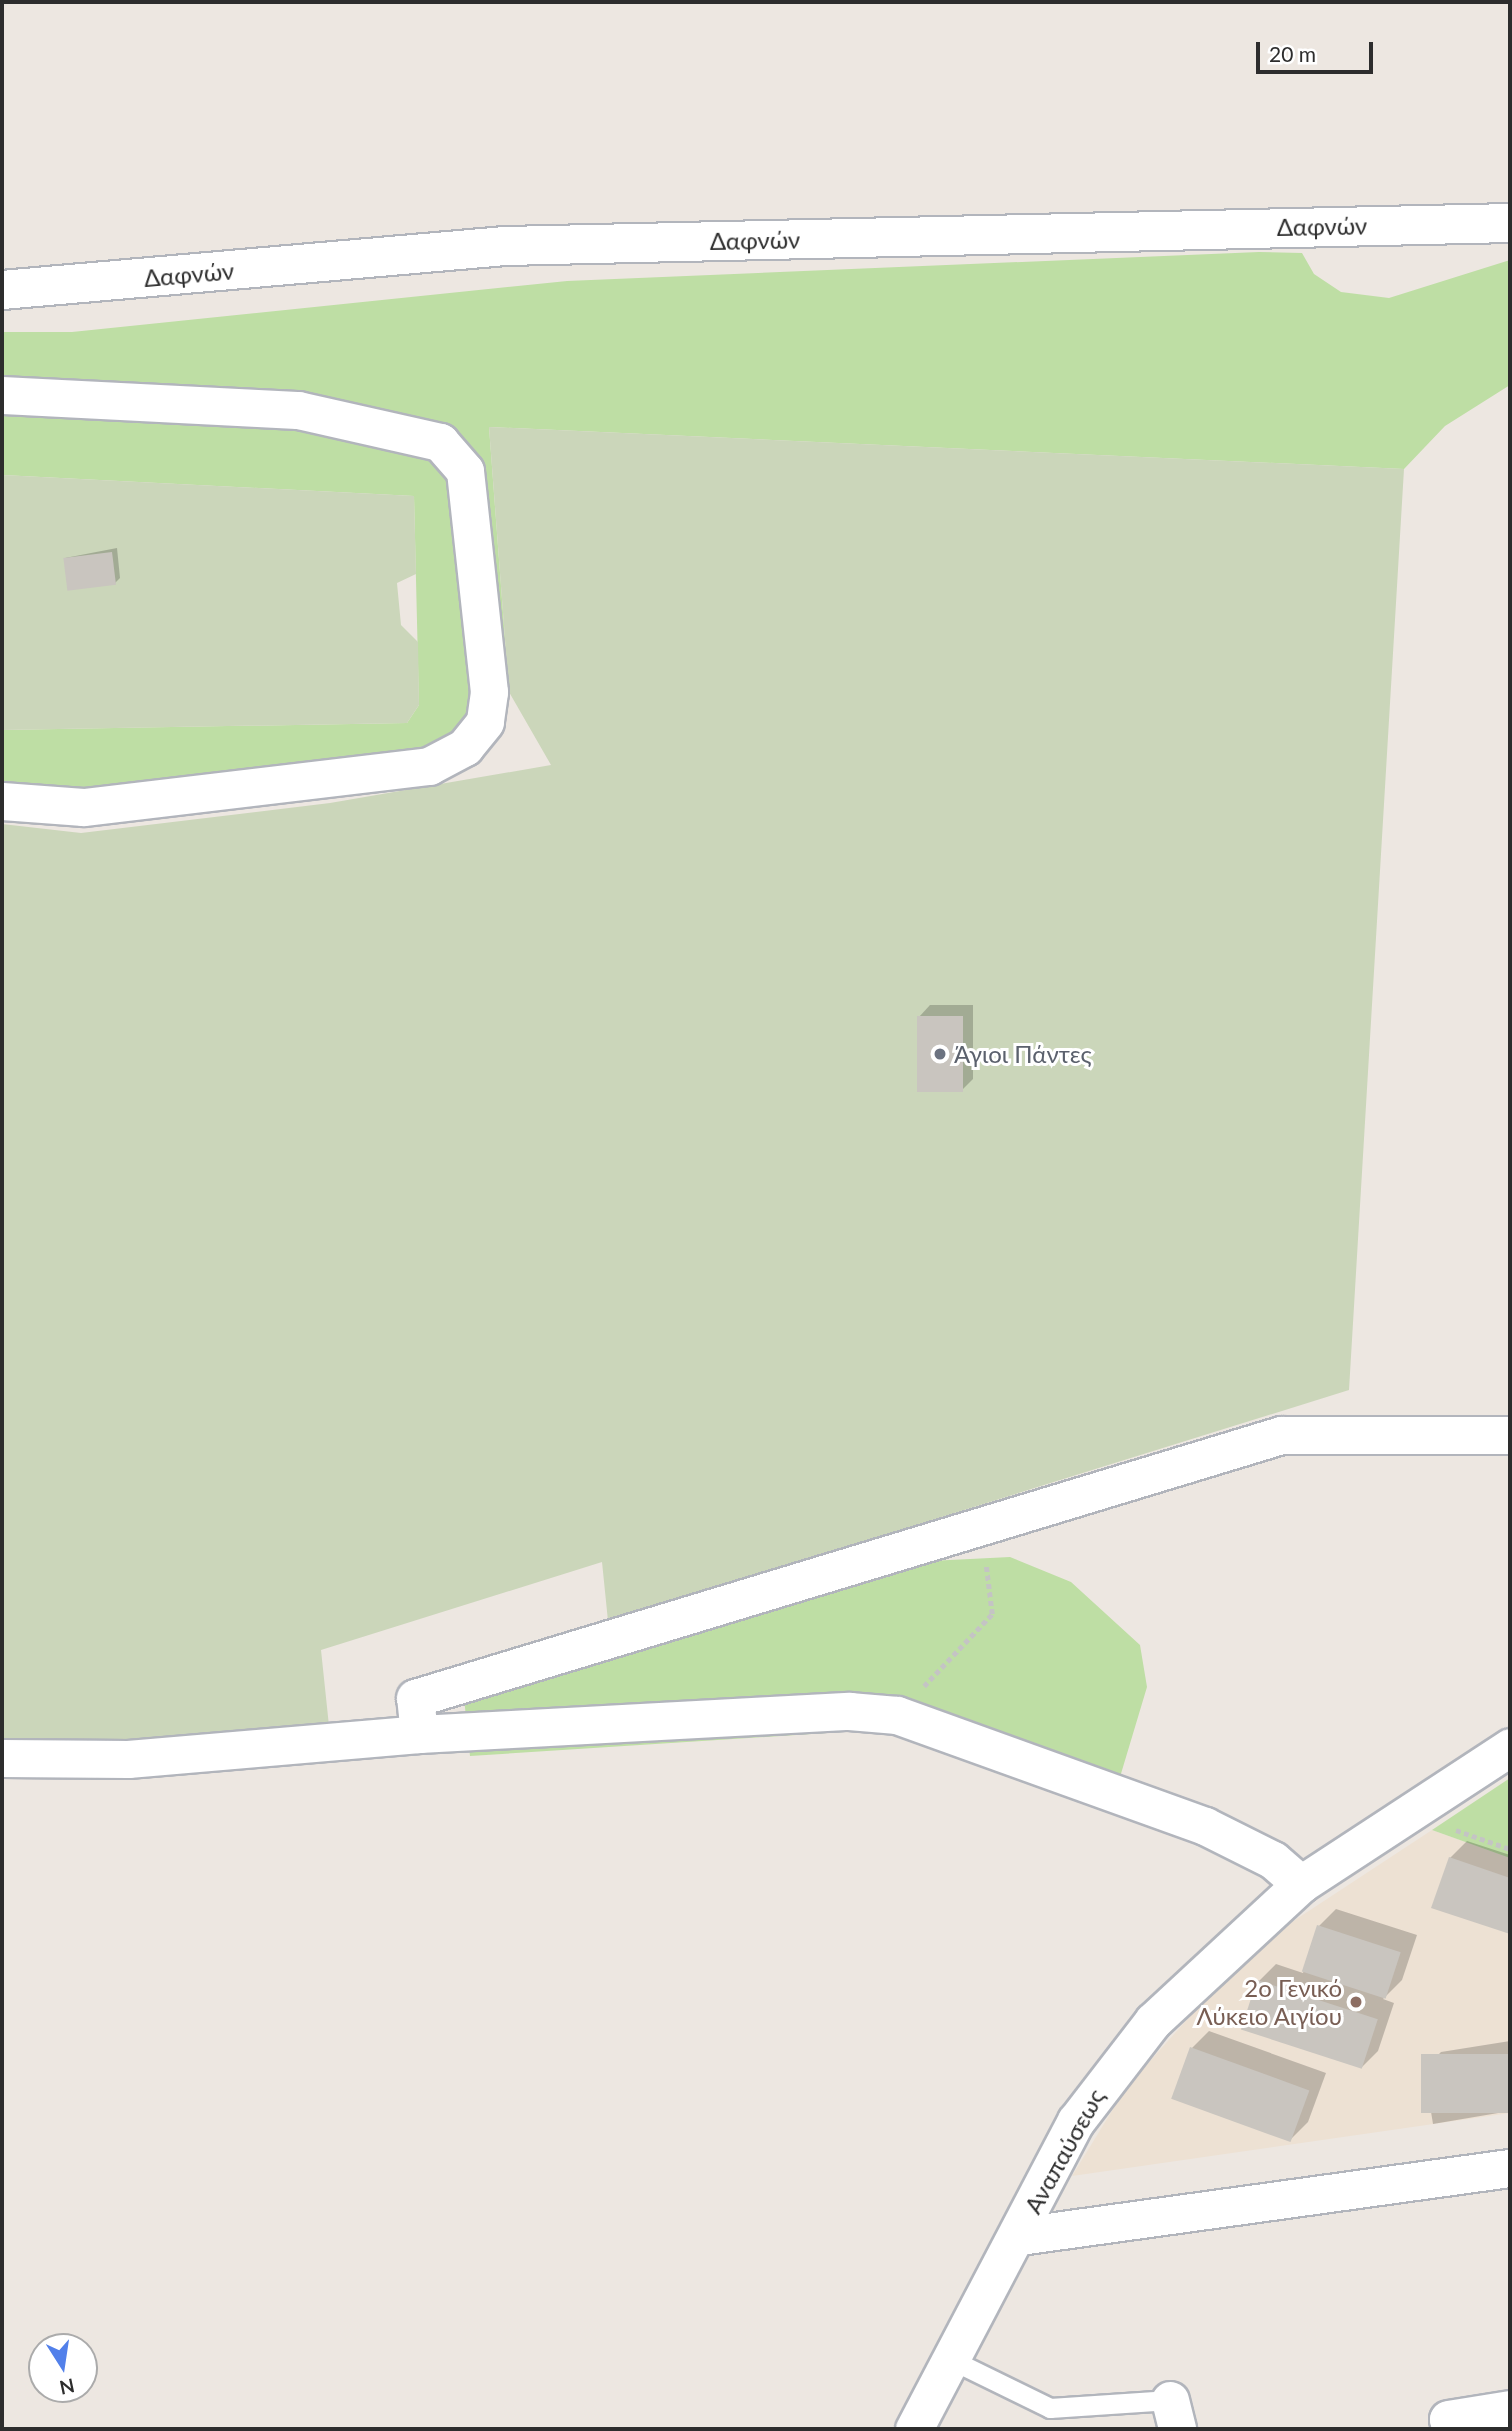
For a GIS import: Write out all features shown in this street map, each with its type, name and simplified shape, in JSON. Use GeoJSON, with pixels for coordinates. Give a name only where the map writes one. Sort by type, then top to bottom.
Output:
{"type":"FeatureCollection","features":[{"type":"Feature","properties":{"kind":"main road","name":"Δαφνών"},"geometry":{"type":"LineString","coordinates":[[2,290],[505,246],[1510,223]]}},
{"type":"Feature","properties":{"kind":"street"},"geometry":{"type":"LineString","coordinates":[[2,395],[298,410],[440,442],[465,471],[489,692],[485,722],[465,747],[429,765],[83,807],[2,801]]}},
{"type":"Feature","properties":{"kind":"street"},"geometry":{"type":"LineString","coordinates":[[418,1734],[415,1698],[1281,1435],[1510,1435]]}},
{"type":"Feature","properties":{"kind":"street"},"geometry":{"type":"LineString","coordinates":[[2,1758],[128,1759],[418,1734],[849,1711],[897,1715],[1205,1826],[1273,1860],[1301,1884]]}},
{"type":"Feature","properties":{"kind":"street","name":"Αναπαύσεως"},"geometry":{"type":"LineString","coordinates":[[914,2429],[954,2361],[1104,2079],[1201,1971],[1301,1884],[1510,1747]]}},
{"type":"Feature","properties":{"kind":"street"},"geometry":{"type":"LineString","coordinates":[[1019,2236],[1510,2168]]}},
{"type":"Feature","properties":{"kind":"street"},"geometry":{"type":"LineString","coordinates":[[1449,2424],[1510,2409]]}},
{"type":"Feature","properties":{"kind":"lane"},"geometry":{"type":"LineString","coordinates":[[954,2361],[1050,2408],[1173,2415]]}},
{"type":"Feature","properties":{"kind":"path"},"geometry":{"type":"LineString","coordinates":[[897,1715],[992,1615],[981,1526]]}},
{"type":"Feature","properties":{"kind":"path"},"geometry":{"type":"LineString","coordinates":[[1408,1816],[1510,1849]]}},
{"type":"Feature","properties":{"kind":"shaded area","name":"2ο Γενικό Λύκειο Αιγίου"},"geometry":{"type":"Polygon","coordinates":[[[1432,1830],[1510,1858],[1510,2113],[1072,2176],[1126,2088],[1225,1977],[1292,1922],[1432,1830]]]}},
{"type":"Feature","properties":{"kind":"green space"},"geometry":{"type":"Polygon","coordinates":[[[1259,252],[1302,253],[1314,274],[1341,292],[1389,298],[1510,260],[1510,385],[1445,426],[1404,469],[489,427],[509,692],[474,720],[428,753],[88,798],[2,791],[2,730],[407,723],[419,705],[414,496],[2,475],[2,332],[72,332],[567,281],[1259,252]]]}},
{"type":"Feature","properties":{"kind":"green space"},"geometry":{"type":"Polygon","coordinates":[[[489,427],[1404,469],[1349,1390],[608,1621],[602,1562],[321,1650],[329,1726],[131,1748],[2,1745],[2,824],[81,833],[330,803],[551,765],[509,692],[489,427]]]}},
{"type":"Feature","properties":{"kind":"green space"},"geometry":{"type":"Polygon","coordinates":[[[2,475],[414,496],[416,574],[397,583],[401,625],[418,642],[419,705],[407,723],[2,730],[2,475]]]}},
{"type":"Feature","properties":{"kind":"green space"},"geometry":{"type":"Polygon","coordinates":[[[1010,1557],[1071,1582],[1140,1645],[1147,1687],[1120,1777],[888,1729],[470,1756],[464,1698],[910,1562],[1010,1557]]]}},
{"type":"Feature","properties":{"kind":"green space"},"geometry":{"type":"Polygon","coordinates":[[[1510,1778],[1510,1858],[1432,1830],[1510,1778]]]}},
{"type":"Feature","properties":{"kind":"building"},"geometry":{"type":"Polygon","coordinates":[[[112,552],[116,585],[67,591],[63,558],[112,552]]]}},
{"type":"Feature","properties":{"kind":"building","name":"Άγιοι Πάντες"},"geometry":{"type":"Polygon","coordinates":[[[917,1016],[963,1016],[963,1092],[917,1092],[917,1016]]]}},
{"type":"Feature","properties":{"kind":"building"},"geometry":{"type":"Polygon","coordinates":[[[1449,1857],[1510,1878],[1510,1934],[1431,1908],[1449,1857]]]}},
{"type":"Feature","properties":{"kind":"building"},"geometry":{"type":"Polygon","coordinates":[[[1317,1925],[1401,1952],[1386,1999],[1302,1972],[1317,1925]]]}},
{"type":"Feature","properties":{"kind":"building"},"geometry":{"type":"Polygon","coordinates":[[[1257,1980],[1378,2019],[1362,2069],[1241,2029],[1257,1980]]]}},
{"type":"Feature","properties":{"kind":"building"},"geometry":{"type":"Polygon","coordinates":[[[1190,2047],[1309,2090],[1291,2142],[1171,2099],[1190,2047]]]}},
{"type":"Feature","properties":{"kind":"building"},"geometry":{"type":"Polygon","coordinates":[[[1421,2054],[1510,2054],[1510,2113],[1421,2113],[1421,2054]]]}},
{"type":"Feature","properties":{"kind":"place","name":"Άγιοι Πάντες"},"geometry":{"type":"Point","coordinates":[940,1054]}},
{"type":"Feature","properties":{"kind":"place","name":"2ο Γενικό Λύκειο Αιγίου"},"geometry":{"type":"Point","coordinates":[1356,2002]}}]}
